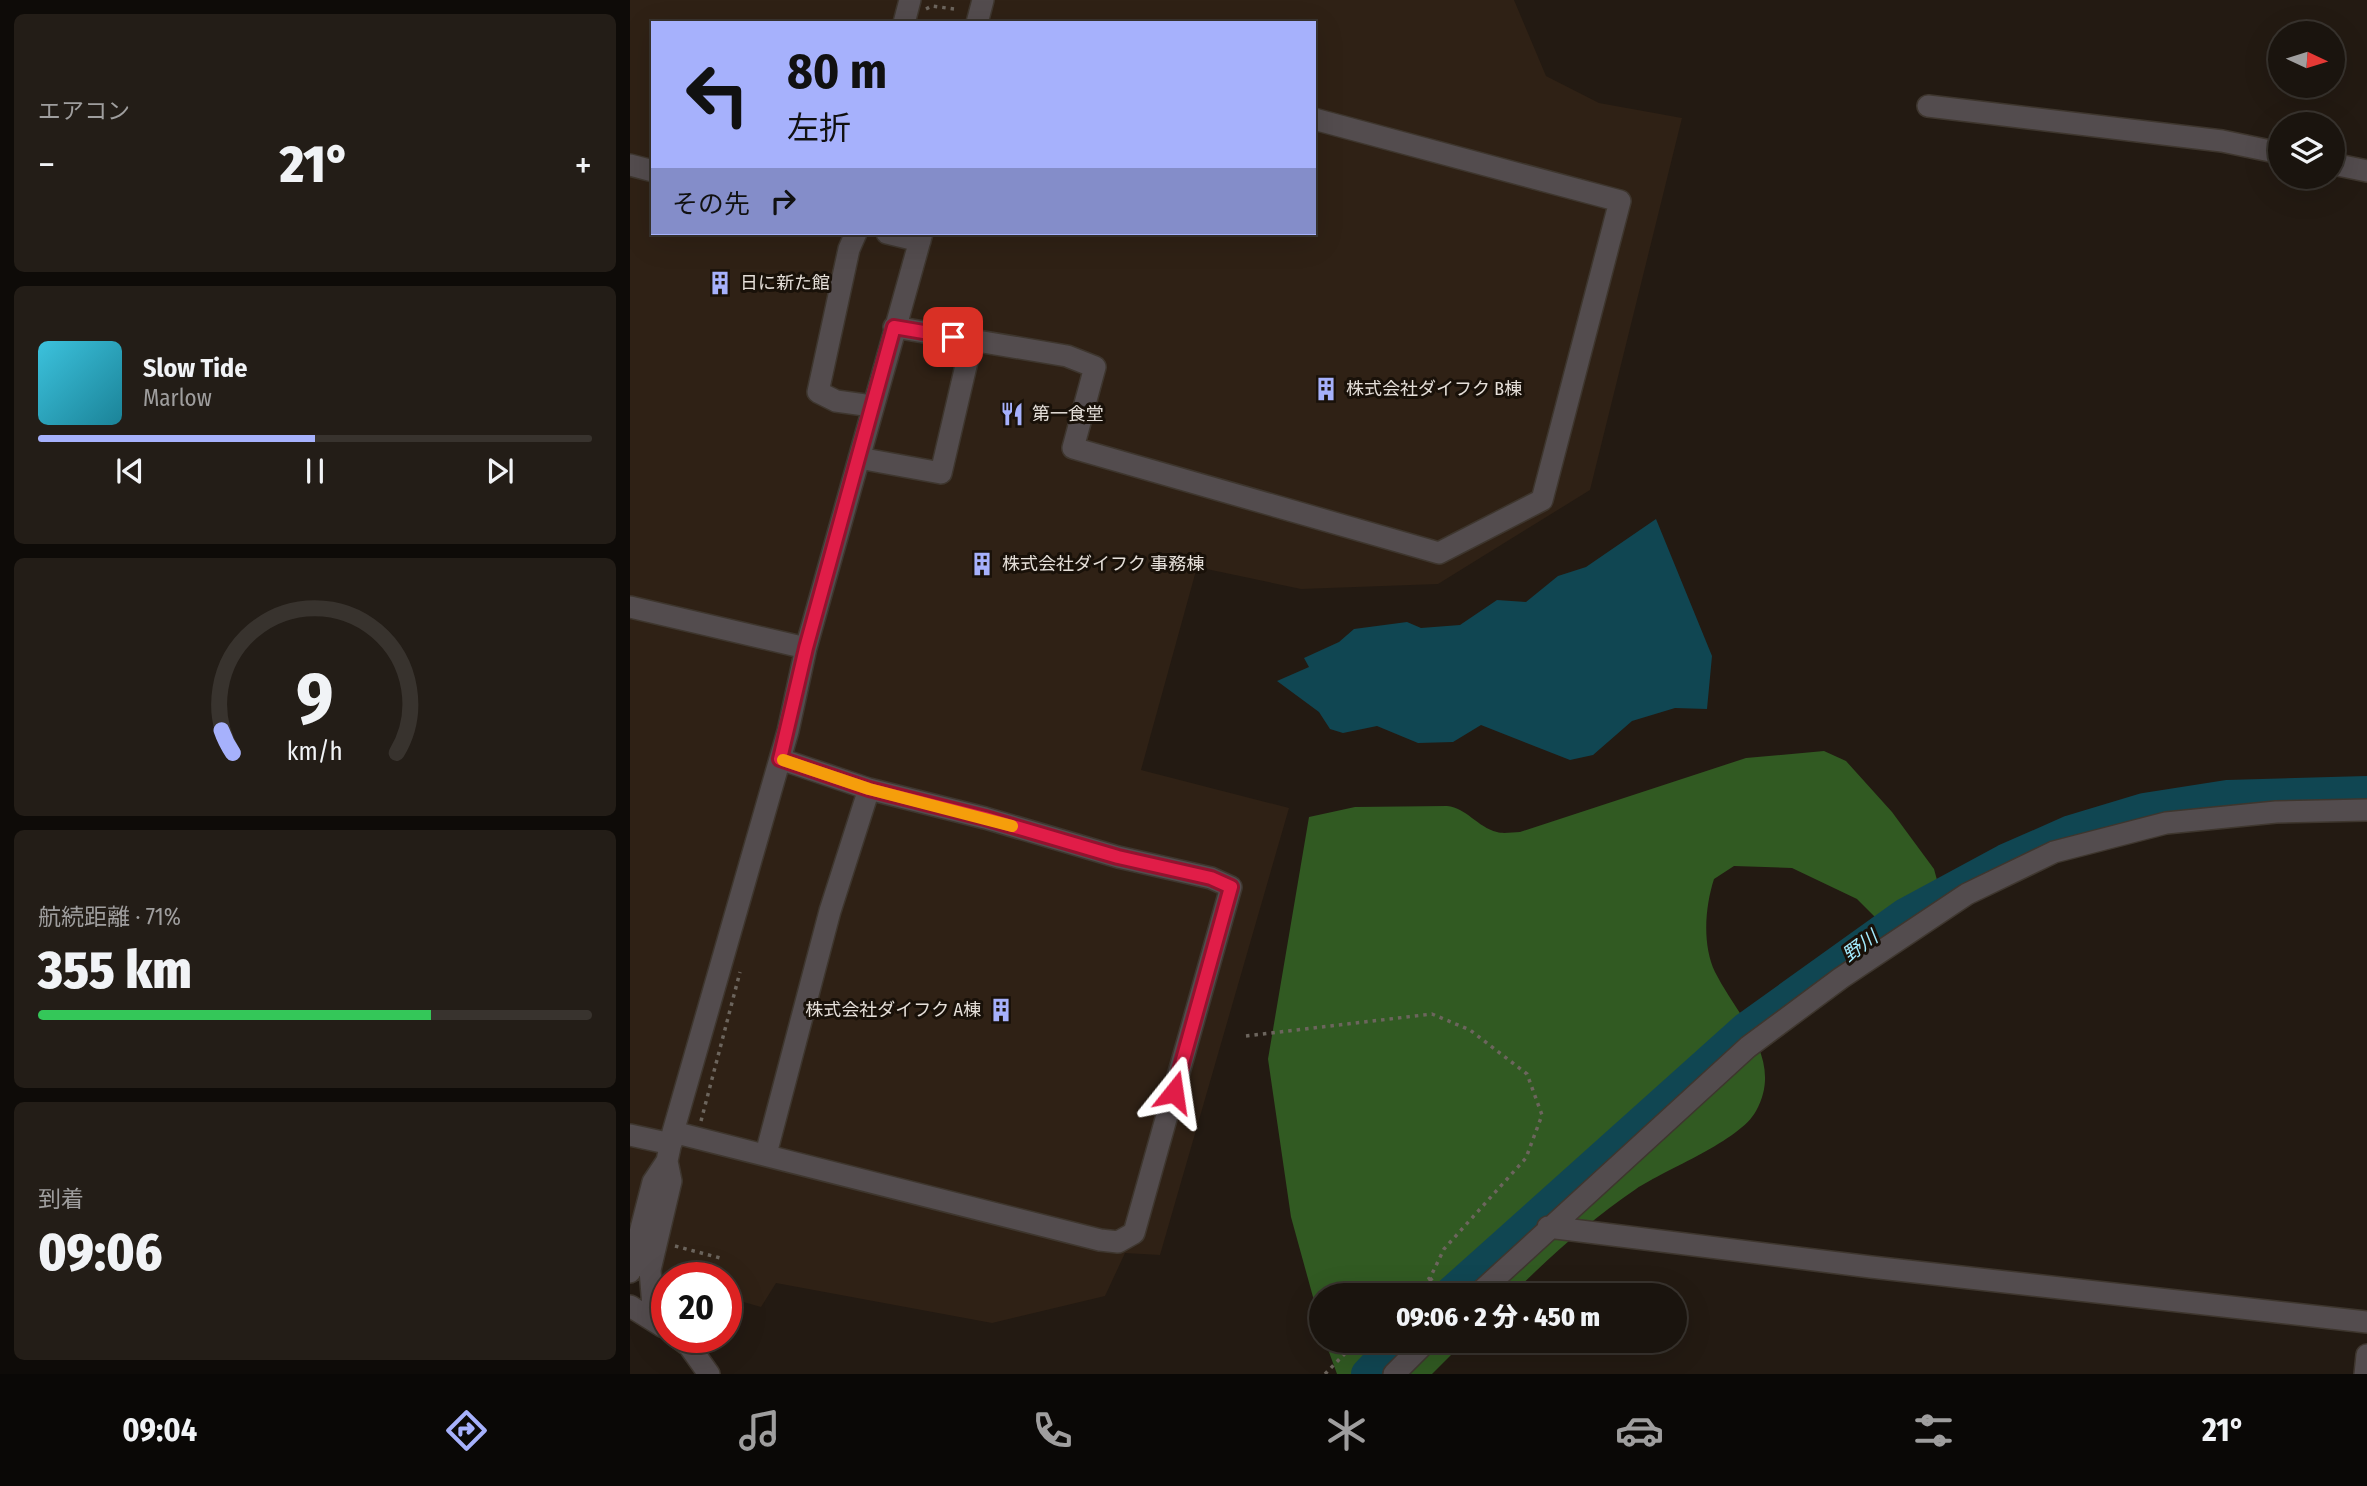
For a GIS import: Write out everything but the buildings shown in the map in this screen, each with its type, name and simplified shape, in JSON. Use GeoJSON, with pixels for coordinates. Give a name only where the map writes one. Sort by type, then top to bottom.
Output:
{"type":"FeatureCollection","features":[{"type":"Feature","properties":{"kind":"street"},"geometry":{"type":"LineString","coordinates":[[905,21],[910,0]]}},
{"type":"Feature","properties":{"kind":"street"},"geometry":{"type":"LineString","coordinates":[[977,21],[983,0]]}},
{"type":"Feature","properties":{"kind":"street"},"geometry":{"type":"LineString","coordinates":[[1928,106],[2222,141],[2268,151]]}},
{"type":"Feature","properties":{"kind":"street"},"geometry":{"type":"LineString","coordinates":[[894,327],[1067,356],[1096,367],[1073,448],[1439,553],[1542,500],[1620,201],[1316,120]]}},
{"type":"Feature","properties":{"kind":"street"},"geometry":{"type":"LineString","coordinates":[[630,165],[651,170]]}},
{"type":"Feature","properties":{"kind":"street"},"geometry":{"type":"LineString","coordinates":[[2345,166],[2367,171]]}},
{"type":"Feature","properties":{"kind":"street"},"geometry":{"type":"LineString","coordinates":[[855,235],[849,249],[818,392],[836,401],[872,406]]}},
{"type":"Feature","properties":{"kind":"street"},"geometry":{"type":"LineString","coordinates":[[630,1272],[653,1182],[670,1145],[780,759],[806,648],[921,237]]}},
{"type":"Feature","properties":{"kind":"street"},"geometry":{"type":"LineString","coordinates":[[859,458],[941,473],[972,340]]}},
{"type":"Feature","properties":{"kind":"street"},"geometry":{"type":"LineString","coordinates":[[630,607],[806,648]]}},
{"type":"Feature","properties":{"kind":"street"},"geometry":{"type":"LineString","coordinates":[[630,1135],[670,1145],[766,1154],[1001,1217],[1100,1240],[1118,1242],[1134,1233],[1231,887],[1211,878],[1118,857],[985,818],[869,789],[780,759]]}},
{"type":"Feature","properties":{"kind":"street"},"geometry":{"type":"LineString","coordinates":[[766,1154],[830,911],[869,789]]}},
{"type":"Feature","properties":{"kind":"street"},"geometry":{"type":"LineString","coordinates":[[1489,1283],[1748,1047],[1841,978],[1967,894],[2054,852],[2166,823],[2276,812],[2367,810]]}},
{"type":"Feature","properties":{"kind":"street"},"geometry":{"type":"LineString","coordinates":[[652,1262],[671,1181],[670,1145]]}},
{"type":"Feature","properties":{"kind":"street"},"geometry":{"type":"LineString","coordinates":[[1548,1227],[1871,1267],[2367,1322]]}},
{"type":"Feature","properties":{"kind":"street"},"geometry":{"type":"LineString","coordinates":[[630,1306],[651,1319]]}},
{"type":"Feature","properties":{"kind":"street"},"geometry":{"type":"LineString","coordinates":[[694,1353],[709,1374]]}},
{"type":"Feature","properties":{"kind":"street"},"geometry":{"type":"LineString","coordinates":[[2365,1374],[2367,1355]]}},
{"type":"Feature","properties":{"kind":"street"},"geometry":{"type":"LineString","coordinates":[[1394,1374],[1411,1365]]}},
{"type":"Feature","properties":{"kind":"path"},"geometry":{"type":"LineString","coordinates":[[932,6],[954,9]]}},
{"type":"Feature","properties":{"kind":"path"},"geometry":{"type":"LineString","coordinates":[[1245,1036],[1432,1014],[1470,1030],[1527,1074],[1542,1115],[1526,1158],[1444,1249],[1430,1278],[1423,1283]]}},
{"type":"Feature","properties":{"kind":"path"},"geometry":{"type":"LineString","coordinates":[[657,1241],[724,1259]]}},
{"type":"Feature","properties":{"kind":"path"},"geometry":{"type":"LineString","coordinates":[[1430,1278],[1434,1283]]}},
{"type":"Feature","properties":{"kind":"path"},"geometry":{"type":"LineString","coordinates":[[1325,1374],[1345,1353]]}},
{"type":"Feature","properties":{"kind":"shaded area"},"geometry":{"type":"Polygon","coordinates":[[[630,0],[1514,0],[1546,76],[1599,103],[1682,118],[1590,490],[1438,584],[1301,589],[1197,567],[1141,770],[1289,808],[1160,1255],[1125,1253],[1105,1296],[992,1323],[776,1283],[761,1307],[742,1302],[742,1262],[651,1262],[651,1273],[630,1265],[630,0]]]}},
{"type":"Feature","properties":{"kind":"green space"},"geometry":{"type":"Polygon","coordinates":[[[1824,751],[1846,761],[1892,812],[1934,869],[1945,909],[1893,935],[1857,899],[1792,868],[1734,866],[1714,879],[1706,926],[1708,950],[1715,972],[1755,1038],[1762,1056],[1765,1074],[1763,1092],[1756,1111],[1747,1122],[1719,1144],[1649,1181],[1619,1201],[1571,1239],[1523,1283],[1309,1283],[1291,1217],[1268,1059],[1309,817],[1355,807],[1447,806],[1460,810],[1490,830],[1502,833],[1520,832],[1746,758],[1824,751]]]}},
{"type":"Feature","properties":{"kind":"green space"},"geometry":{"type":"Polygon","coordinates":[[[1329,1353],[1453,1353],[1432,1374],[1337,1374],[1329,1353]]]}},
{"type":"Feature","properties":{"kind":"water"},"geometry":{"type":"Polygon","coordinates":[[[1656,519],[1712,656],[1707,709],[1675,708],[1632,721],[1593,755],[1570,760],[1481,725],[1453,742],[1418,743],[1377,726],[1343,733],[1330,729],[1319,712],[1277,681],[1309,667],[1304,658],[1339,642],[1354,629],[1407,622],[1421,628],[1460,625],[1497,600],[1526,602],[1558,576],[1586,567],[1656,519]]]}},
{"type":"Feature","properties":{"kind":"waterway","name":"野川"},"geometry":{"type":"LineString","coordinates":[[1461,1283],[1746,1028],[1905,914],[2005,860],[2071,831],[2144,809],[2227,796],[2367,792]]}},
{"type":"Feature","properties":{"kind":"waterway","name":"野川"},"geometry":{"type":"LineString","coordinates":[[1367,1374],[1387,1353]]}},
{"type":"Feature","properties":{"kind":"slow traffic"},"geometry":{"type":"LineString","coordinates":[[783,760],[869,789],[1012,826]]}},
{"type":"Feature","properties":{"kind":"place","name":"日に新た館"},"geometry":{"type":"Point","coordinates":[720,283]}},
{"type":"Feature","properties":{"kind":"place","name":"株式会社ダイフク B棟"},"geometry":{"type":"Point","coordinates":[1326,389]}},
{"type":"Feature","properties":{"kind":"place","name":"第一食堂"},"geometry":{"type":"Point","coordinates":[1012,414]}},
{"type":"Feature","properties":{"kind":"place","name":"株式会社ダイフク 事務棟"},"geometry":{"type":"Point","coordinates":[982,564]}},
{"type":"Feature","properties":{"kind":"place","name":"株式会社ダイフク A棟"},"geometry":{"type":"Point","coordinates":[1001,1010]}},
{"type":"Feature","properties":{"kind":"route"},"geometry":{"type":"LineString","coordinates":[[953,337],[894,327],[806,648],[780,759],[869,789],[985,818],[1118,857],[1211,878],[1231,887],[1174,1092]]}}]}
